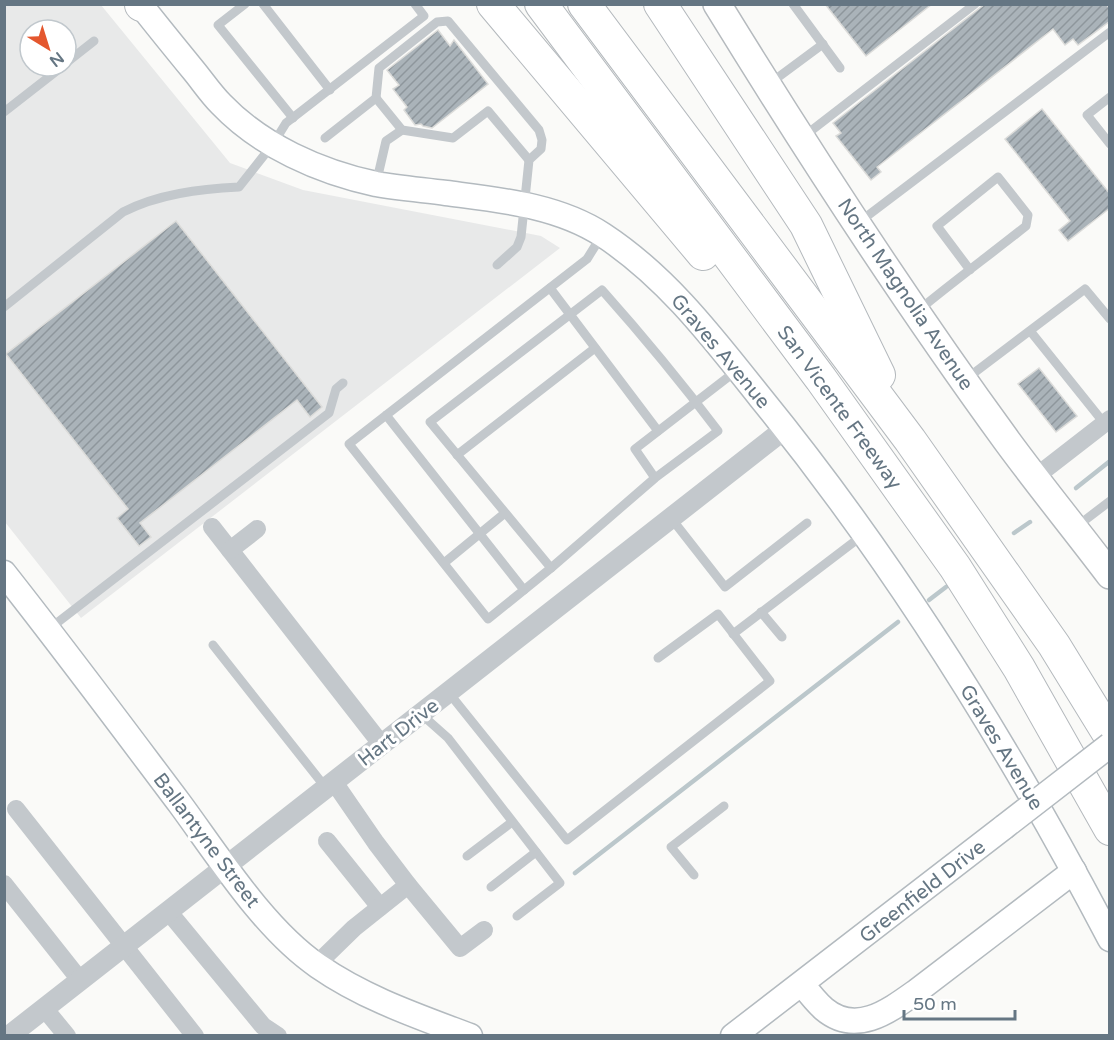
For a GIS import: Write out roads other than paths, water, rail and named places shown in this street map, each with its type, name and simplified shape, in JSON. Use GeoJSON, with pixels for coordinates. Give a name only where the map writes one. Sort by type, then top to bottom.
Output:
{"type":"FeatureCollection","features":[{"type":"Feature","properties":{"kind":"highway"},"geometry":{"type":"LineString","coordinates":[[493,4],[697,247],[821,379]]}},
{"type":"Feature","properties":{"kind":"highway","name":"San Vicente Freeway"},"geometry":{"type":"LineString","coordinates":[[541,4],[821,379],[955,567],[1019,668],[1110,829]]}},
{"type":"Feature","properties":{"kind":"highway"},"geometry":{"type":"LineString","coordinates":[[584,4],[732,203]]}},
{"type":"Feature","properties":{"kind":"highway"},"geometry":{"type":"LineString","coordinates":[[601,4],[732,203]]}},
{"type":"Feature","properties":{"kind":"highway"},"geometry":{"type":"LineString","coordinates":[[660,4],[806,225],[910,440]]}},
{"type":"Feature","properties":{"kind":"highway","name":"San Vicente Freeway"},"geometry":{"type":"LineString","coordinates":[[732,203],[910,440],[1054,645],[1110,736]]}},
{"type":"Feature","properties":{"kind":"main road","name":"North Magnolia Avenue"},"geometry":{"type":"LineString","coordinates":[[717,4],[767,86],[964,380],[1034,478],[1110,574]]}},
{"type":"Feature","properties":{"kind":"main road","name":"Graves Avenue"},"geometry":{"type":"LineString","coordinates":[[141,5],[220,104],[249,128],[288,153],[323,168],[376,184],[525,205],[575,220],[602,235],[675,295],[786,428],[864,534],[946,654],[1008,754],[1110,939]]}},
{"type":"Feature","properties":{"kind":"main road","name":"Ballantyne Street"},"geometry":{"type":"LineString","coordinates":[[4,573],[82,673],[225,866],[288,941],[316,965],[351,987],[432,1025],[470,1035]]}},
{"type":"Feature","properties":{"kind":"main road","name":"Greenfield Drive"},"geometry":{"type":"LineString","coordinates":[[733,1035],[1110,745]]}},
{"type":"Feature","properties":{"kind":"main road"},"geometry":{"type":"LineString","coordinates":[[802,984],[822,1007],[841,1020],[863,1021],[878,1016],[894,1008],[917,991],[1074,871]]}},
{"type":"Feature","properties":{"kind":"street"},"geometry":{"type":"LineString","coordinates":[[1034,478],[1107,421]]}},
{"type":"Feature","properties":{"kind":"street","name":"Hart Drive"},"geometry":{"type":"LineString","coordinates":[[7,1034],[44,1008],[449,693],[786,428]]}},
{"type":"Feature","properties":{"kind":"street"},"geometry":{"type":"LineString","coordinates":[[212,527],[382,745]]}},
{"type":"Feature","properties":{"kind":"street"},"geometry":{"type":"LineString","coordinates":[[230,550],[257,529]]}},
{"type":"Feature","properties":{"kind":"street"},"geometry":{"type":"LineString","coordinates":[[330,785],[460,948],[484,930]]}},
{"type":"Feature","properties":{"kind":"street"},"geometry":{"type":"LineString","coordinates":[[16,809],[195,1035]]}},
{"type":"Feature","properties":{"kind":"street"},"geometry":{"type":"LineString","coordinates":[[327,841],[380,907]]}},
{"type":"Feature","properties":{"kind":"street"},"geometry":{"type":"LineString","coordinates":[[4,884],[80,980]]}},
{"type":"Feature","properties":{"kind":"street"},"geometry":{"type":"LineString","coordinates":[[316,965],[354,928],[408,885]]}},
{"type":"Feature","properties":{"kind":"street"},"geometry":{"type":"LineString","coordinates":[[168,911],[263,1026],[278,1035]]}},
{"type":"Feature","properties":{"kind":"street"},"geometry":{"type":"LineString","coordinates":[[44,1008],[67,1035]]}},
{"type":"Feature","properties":{"kind":"lane"},"geometry":{"type":"LineString","coordinates":[[245,4],[218,25],[293,118]]}},
{"type":"Feature","properties":{"kind":"lane"},"geometry":{"type":"LineString","coordinates":[[263,4],[330,90]]}},
{"type":"Feature","properties":{"kind":"lane"},"geometry":{"type":"LineString","coordinates":[[4,307],[123,212],[135,206],[173,195],[204,189],[239,187],[273,144],[286,123],[424,16],[415,4]]}},
{"type":"Feature","properties":{"kind":"lane"},"geometry":{"type":"LineString","coordinates":[[793,4],[840,68]]}},
{"type":"Feature","properties":{"kind":"lane"},"geometry":{"type":"LineString","coordinates":[[802,138],[975,4]]}},
{"type":"Feature","properties":{"kind":"lane"},"geometry":{"type":"LineString","coordinates":[[497,264],[517,247],[521,237],[529,160],[541,149],[542,140],[539,130],[448,21],[437,22],[379,68],[376,98],[402,130],[453,138],[488,111],[529,160]]}},
{"type":"Feature","properties":{"kind":"lane"},"geometry":{"type":"LineString","coordinates":[[858,224],[1110,32]]}},
{"type":"Feature","properties":{"kind":"lane"},"geometry":{"type":"LineString","coordinates":[[78,54],[94,41]]}},
{"type":"Feature","properties":{"kind":"lane"},"geometry":{"type":"LineString","coordinates":[[767,86],[823,44]]}},
{"type":"Feature","properties":{"kind":"lane"},"geometry":{"type":"LineString","coordinates":[[4,112],[47,78]]}},
{"type":"Feature","properties":{"kind":"lane"},"geometry":{"type":"LineString","coordinates":[[1110,97],[1087,115],[1110,144]]}},
{"type":"Feature","properties":{"kind":"lane"},"geometry":{"type":"LineString","coordinates":[[325,138],[376,98]]}},
{"type":"Feature","properties":{"kind":"lane"},"geometry":{"type":"LineString","coordinates":[[376,184],[386,141],[402,130]]}},
{"type":"Feature","properties":{"kind":"lane"},"geometry":{"type":"LineString","coordinates":[[917,311],[970,270],[1026,225],[1028,215],[998,177],[937,226],[970,270]]}},
{"type":"Feature","properties":{"kind":"lane"},"geometry":{"type":"LineString","coordinates":[[551,568],[430,422],[602,290],[651,345],[718,431],[655,478],[551,568],[488,619],[349,444],[587,259],[602,235]]}},
{"type":"Feature","properties":{"kind":"lane"},"geometry":{"type":"LineString","coordinates":[[550,288],[658,431]]}},
{"type":"Feature","properties":{"kind":"lane"},"geometry":{"type":"LineString","coordinates":[[964,380],[1031,332],[1085,289],[1110,320]]}},
{"type":"Feature","properties":{"kind":"lane"},"geometry":{"type":"LineString","coordinates":[[1031,332],[1107,421]]}},
{"type":"Feature","properties":{"kind":"lane"},"geometry":{"type":"LineString","coordinates":[[457,455],[595,348]]}},
{"type":"Feature","properties":{"kind":"lane"},"geometry":{"type":"LineString","coordinates":[[655,478],[635,449],[738,370]]}},
{"type":"Feature","properties":{"kind":"lane"},"geometry":{"type":"LineString","coordinates":[[48,629],[329,413],[336,389],[343,383]]}},
{"type":"Feature","properties":{"kind":"lane"},"geometry":{"type":"LineString","coordinates":[[386,415],[524,590]]}},
{"type":"Feature","properties":{"kind":"lane"},"geometry":{"type":"LineString","coordinates":[[1075,528],[1110,501]]}},
{"type":"Feature","properties":{"kind":"lane"},"geometry":{"type":"LineString","coordinates":[[444,564],[505,513]]}},
{"type":"Feature","properties":{"kind":"lane"},"geometry":{"type":"LineString","coordinates":[[671,518],[726,587],[807,523]]}},
{"type":"Feature","properties":{"kind":"lane"},"geometry":{"type":"LineString","coordinates":[[733,634],[864,534]]}},
{"type":"Feature","properties":{"kind":"lane"},"geometry":{"type":"LineString","coordinates":[[761,612],[782,637]]}},
{"type":"Feature","properties":{"kind":"lane"},"geometry":{"type":"LineString","coordinates":[[449,693],[567,840],[770,681],[718,614],[658,658]]}},
{"type":"Feature","properties":{"kind":"lane"},"geometry":{"type":"LineString","coordinates":[[213,645],[330,785]]}},
{"type":"Feature","properties":{"kind":"lane"},"geometry":{"type":"LineString","coordinates":[[421,714],[447,738],[560,883],[517,916]]}},
{"type":"Feature","properties":{"kind":"lane"},"geometry":{"type":"LineString","coordinates":[[694,875],[671,847],[724,806]]}},
{"type":"Feature","properties":{"kind":"lane"},"geometry":{"type":"LineString","coordinates":[[467,856],[512,822]]}},
{"type":"Feature","properties":{"kind":"lane"},"geometry":{"type":"LineString","coordinates":[[491,887],[536,852]]}},
{"type":"Feature","properties":{"kind":"waterway"},"geometry":{"type":"LineString","coordinates":[[1076,488],[1110,461]]}},
{"type":"Feature","properties":{"kind":"waterway"},"geometry":{"type":"LineString","coordinates":[[1014,533],[1030,522]]}},
{"type":"Feature","properties":{"kind":"waterway"},"geometry":{"type":"LineString","coordinates":[[929,600],[946,587]]}},
{"type":"Feature","properties":{"kind":"waterway"},"geometry":{"type":"LineString","coordinates":[[575,873],[898,622]]}}]}
